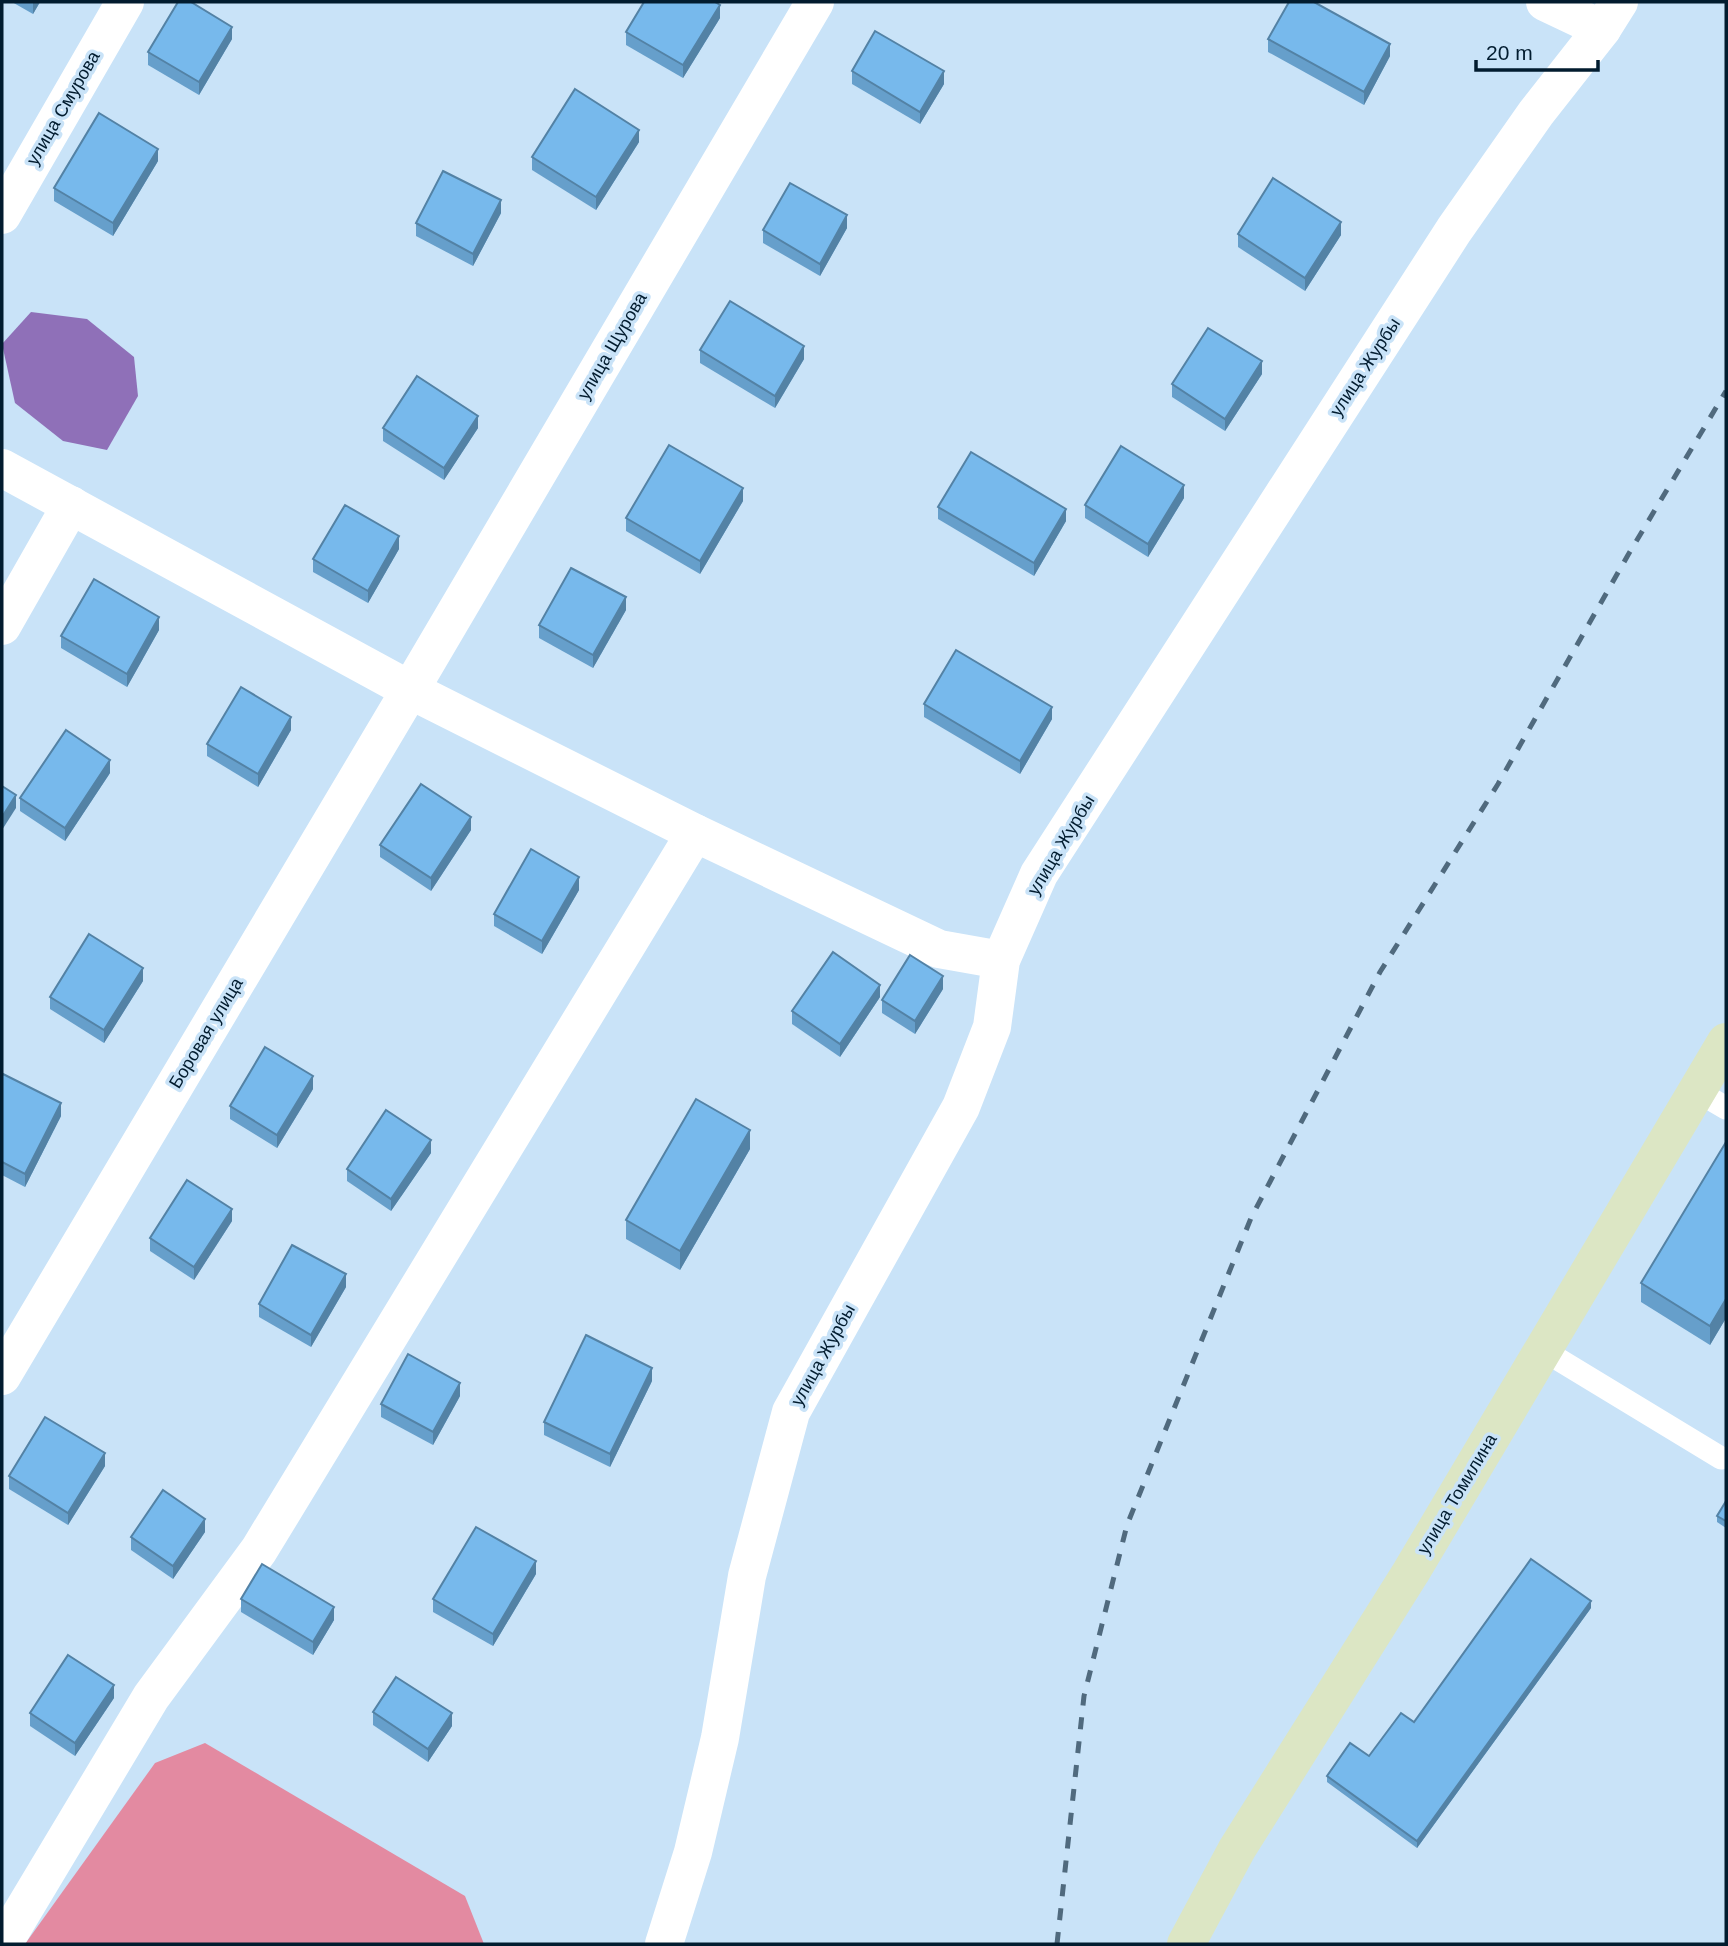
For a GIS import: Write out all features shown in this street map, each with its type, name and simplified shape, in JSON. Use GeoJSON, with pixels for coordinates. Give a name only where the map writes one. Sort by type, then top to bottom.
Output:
{"type":"FeatureCollection","features":[{"type":"Feature","properties":{"kind":"street","name":"улица Смурова"},"geometry":{"type":"LineString","coordinates":[[2,215],[125,2]]}},
{"type":"Feature","properties":{"kind":"street","name":"улица Щурова"},"geometry":{"type":"LineString","coordinates":[[410,690],[814,2]]}},
{"type":"Feature","properties":{"kind":"street"},"geometry":{"type":"LineString","coordinates":[[1545,2],[1611,15]]}},
{"type":"Feature","properties":{"kind":"street","name":"улица Журбы"},"geometry":{"type":"LineString","coordinates":[[664,1944],[693,1852],[720,1738],[747,1576],[791,1412],[961,1107],[992,1027],[1001,960],[1039,874],[1438,253],[1536,113],[1611,15]]}},
{"type":"Feature","properties":{"kind":"street"},"geometry":{"type":"LineString","coordinates":[[2,468],[410,690],[695,833],[939,949],[1001,960]]}},
{"type":"Feature","properties":{"kind":"street"},"geometry":{"type":"LineString","coordinates":[[2,626],[71,505]]}},
{"type":"Feature","properties":{"kind":"street","name":"Боровая улица"},"geometry":{"type":"LineString","coordinates":[[2,1376],[410,690]]}},
{"type":"Feature","properties":{"kind":"street"},"geometry":{"type":"LineString","coordinates":[[3,1944],[151,1697],[259,1550],[695,833]]}},
{"type":"Feature","properties":{"kind":"street","name":"улица Томилина"},"geometry":{"type":"LineString","coordinates":[[1186,1944],[1237,1849],[1411,1572],[1543,1350],[1712,1099],[1726,1042]]}},
{"type":"Feature","properties":{"kind":"lane"},"geometry":{"type":"LineString","coordinates":[[1543,1350],[1721,1458]]}},
{"type":"Feature","properties":{"kind":"shaded area"},"geometry":{"type":"Polygon","coordinates":[[[31,312],[87,319],[134,357],[138,396],[107,450],[63,441],[15,403],[2,344],[31,312]]]}},
{"type":"Feature","properties":{"kind":"shaded area"},"geometry":{"type":"Polygon","coordinates":[[[205,1743],[465,1896],[484,1944],[25,1944],[155,1763],[205,1743]]]}},
{"type":"Feature","properties":{"kind":"building"},"geometry":{"type":"Polygon","coordinates":[[[178,2],[191,2],[232,27],[199,82],[148,52],[178,2]]]}},
{"type":"Feature","properties":{"kind":"building"},"geometry":{"type":"Polygon","coordinates":[[[644,2],[715,2],[720,5],[683,65],[626,32],[644,2]]]}},
{"type":"Feature","properties":{"kind":"building"},"geometry":{"type":"Polygon","coordinates":[[[1289,2],[1314,2],[1390,44],[1364,92],[1268,39],[1289,2]]]}},
{"type":"Feature","properties":{"kind":"building"},"geometry":{"type":"Polygon","coordinates":[[[875,31],[944,71],[920,112],[852,71],[875,31]]]}},
{"type":"Feature","properties":{"kind":"building"},"geometry":{"type":"Polygon","coordinates":[[[575,89],[639,130],[596,197],[532,157],[575,89]]]}},
{"type":"Feature","properties":{"kind":"building"},"geometry":{"type":"Polygon","coordinates":[[[99,113],[158,149],[113,223],[54,188],[99,113]]]}},
{"type":"Feature","properties":{"kind":"building"},"geometry":{"type":"Polygon","coordinates":[[[443,171],[501,200],[473,254],[416,223],[443,171]]]}},
{"type":"Feature","properties":{"kind":"building"},"geometry":{"type":"Polygon","coordinates":[[[1273,178],[1341,222],[1305,278],[1238,234],[1273,178]]]}},
{"type":"Feature","properties":{"kind":"building"},"geometry":{"type":"Polygon","coordinates":[[[790,183],[847,215],[820,264],[763,230],[790,183]]]}},
{"type":"Feature","properties":{"kind":"building"},"geometry":{"type":"Polygon","coordinates":[[[730,301],[804,346],[775,396],[700,350],[730,301]]]}},
{"type":"Feature","properties":{"kind":"building"},"geometry":{"type":"Polygon","coordinates":[[[1208,328],[1262,361],[1225,419],[1172,384],[1208,328]]]}},
{"type":"Feature","properties":{"kind":"building"},"geometry":{"type":"Polygon","coordinates":[[[417,376],[478,416],[444,468],[383,428],[417,376]]]}},
{"type":"Feature","properties":{"kind":"building"},"geometry":{"type":"Polygon","coordinates":[[[669,445],[743,488],[700,561],[626,518],[669,445]]]}},
{"type":"Feature","properties":{"kind":"building"},"geometry":{"type":"Polygon","coordinates":[[[1121,446],[1184,485],[1148,544],[1085,505],[1121,446]]]}},
{"type":"Feature","properties":{"kind":"building"},"geometry":{"type":"Polygon","coordinates":[[[971,452],[1066,509],[1034,563],[938,507],[971,452]]]}},
{"type":"Feature","properties":{"kind":"building"},"geometry":{"type":"Polygon","coordinates":[[[345,505],[399,536],[368,591],[313,559],[345,505]]]}},
{"type":"Feature","properties":{"kind":"building"},"geometry":{"type":"Polygon","coordinates":[[[571,568],[626,597],[593,655],[539,625],[571,568]]]}},
{"type":"Feature","properties":{"kind":"building"},"geometry":{"type":"Polygon","coordinates":[[[94,579],[159,617],[127,674],[61,636],[94,579]]]}},
{"type":"Feature","properties":{"kind":"building"},"geometry":{"type":"Polygon","coordinates":[[[956,650],[1052,707],[1020,761],[924,704],[956,650]]]}},
{"type":"Feature","properties":{"kind":"building"},"geometry":{"type":"Polygon","coordinates":[[[241,687],[291,717],[258,774],[207,744],[241,687]]]}},
{"type":"Feature","properties":{"kind":"building"},"geometry":{"type":"Polygon","coordinates":[[[66,730],[110,760],[65,828],[20,798],[66,730]]]}},
{"type":"Feature","properties":{"kind":"building"},"geometry":{"type":"Polygon","coordinates":[[[421,784],[471,817],[431,878],[380,845],[421,784]]]}},
{"type":"Feature","properties":{"kind":"building"},"geometry":{"type":"Polygon","coordinates":[[[2,786],[16,795],[2,817],[2,786]]]}},
{"type":"Feature","properties":{"kind":"building"},"geometry":{"type":"Polygon","coordinates":[[[531,849],[579,877],[542,941],[494,914],[531,849]]]}},
{"type":"Feature","properties":{"kind":"building"},"geometry":{"type":"Polygon","coordinates":[[[89,934],[143,968],[104,1030],[50,997],[89,934]]]}},
{"type":"Feature","properties":{"kind":"building"},"geometry":{"type":"Polygon","coordinates":[[[833,952],[880,985],[840,1044],[792,1011],[833,952]]]}},
{"type":"Feature","properties":{"kind":"building"},"geometry":{"type":"Polygon","coordinates":[[[910,955],[943,976],[915,1021],[882,1000],[910,955]]]}},
{"type":"Feature","properties":{"kind":"building"},"geometry":{"type":"Polygon","coordinates":[[[265,1047],[313,1076],[277,1135],[230,1106],[265,1047]]]}},
{"type":"Feature","properties":{"kind":"building"},"geometry":{"type":"Polygon","coordinates":[[[3,1074],[61,1103],[25,1174],[2,1162],[3,1074]]]}},
{"type":"Feature","properties":{"kind":"building"},"geometry":{"type":"Polygon","coordinates":[[[696,1099],[750,1130],[680,1251],[626,1220],[696,1099]]]}},
{"type":"Feature","properties":{"kind":"building"},"geometry":{"type":"Polygon","coordinates":[[[386,1110],[431,1140],[391,1199],[347,1169],[386,1110]]]}},
{"type":"Feature","properties":{"kind":"building"},"geometry":{"type":"Polygon","coordinates":[[[1726,1142],[1726,1299],[1710,1326],[1641,1283],[1726,1142]]]}},
{"type":"Feature","properties":{"kind":"building"},"geometry":{"type":"Polygon","coordinates":[[[187,1180],[232,1209],[194,1267],[150,1238],[187,1180]]]}},
{"type":"Feature","properties":{"kind":"building"},"geometry":{"type":"Polygon","coordinates":[[[292,1245],[346,1274],[311,1335],[259,1304],[292,1245]]]}},
{"type":"Feature","properties":{"kind":"building"},"geometry":{"type":"Polygon","coordinates":[[[586,1335],[652,1368],[610,1454],[544,1422],[586,1335]]]}},
{"type":"Feature","properties":{"kind":"building"},"geometry":{"type":"Polygon","coordinates":[[[408,1354],[460,1383],[433,1432],[381,1404],[408,1354]]]}},
{"type":"Feature","properties":{"kind":"building"},"geometry":{"type":"Polygon","coordinates":[[[45,1417],[105,1453],[68,1513],[9,1476],[45,1417]]]}},
{"type":"Feature","properties":{"kind":"building"},"geometry":{"type":"Polygon","coordinates":[[[163,1490],[205,1519],[173,1566],[131,1537],[163,1490]]]}},
{"type":"Feature","properties":{"kind":"building"},"geometry":{"type":"Polygon","coordinates":[[[1726,1501],[1726,1521],[1717,1516],[1726,1501]]]}},
{"type":"Feature","properties":{"kind":"building"},"geometry":{"type":"Polygon","coordinates":[[[476,1527],[536,1561],[493,1634],[433,1599],[476,1527]]]}},
{"type":"Feature","properties":{"kind":"building"},"geometry":{"type":"Polygon","coordinates":[[[1531,1559],[1591,1601],[1417,1841],[1327,1776],[1350,1743],[1369,1756],[1401,1713],[1414,1722],[1531,1559]]]}},
{"type":"Feature","properties":{"kind":"building"},"geometry":{"type":"Polygon","coordinates":[[[262,1564],[334,1607],[313,1642],[241,1599],[262,1564]]]}},
{"type":"Feature","properties":{"kind":"building"},"geometry":{"type":"Polygon","coordinates":[[[68,1655],[114,1685],[75,1743],[30,1713],[68,1655]]]}},
{"type":"Feature","properties":{"kind":"building"},"geometry":{"type":"Polygon","coordinates":[[[396,1677],[452,1713],[428,1749],[373,1712],[396,1677]]]}},
{"type":"Feature","properties":{"kind":"railway"},"geometry":{"type":"LineString","coordinates":[[1057,1944],[1084,1696],[1127,1525],[1251,1218],[1380,972],[1498,784],[1628,555],[1726,391]]}}]}
